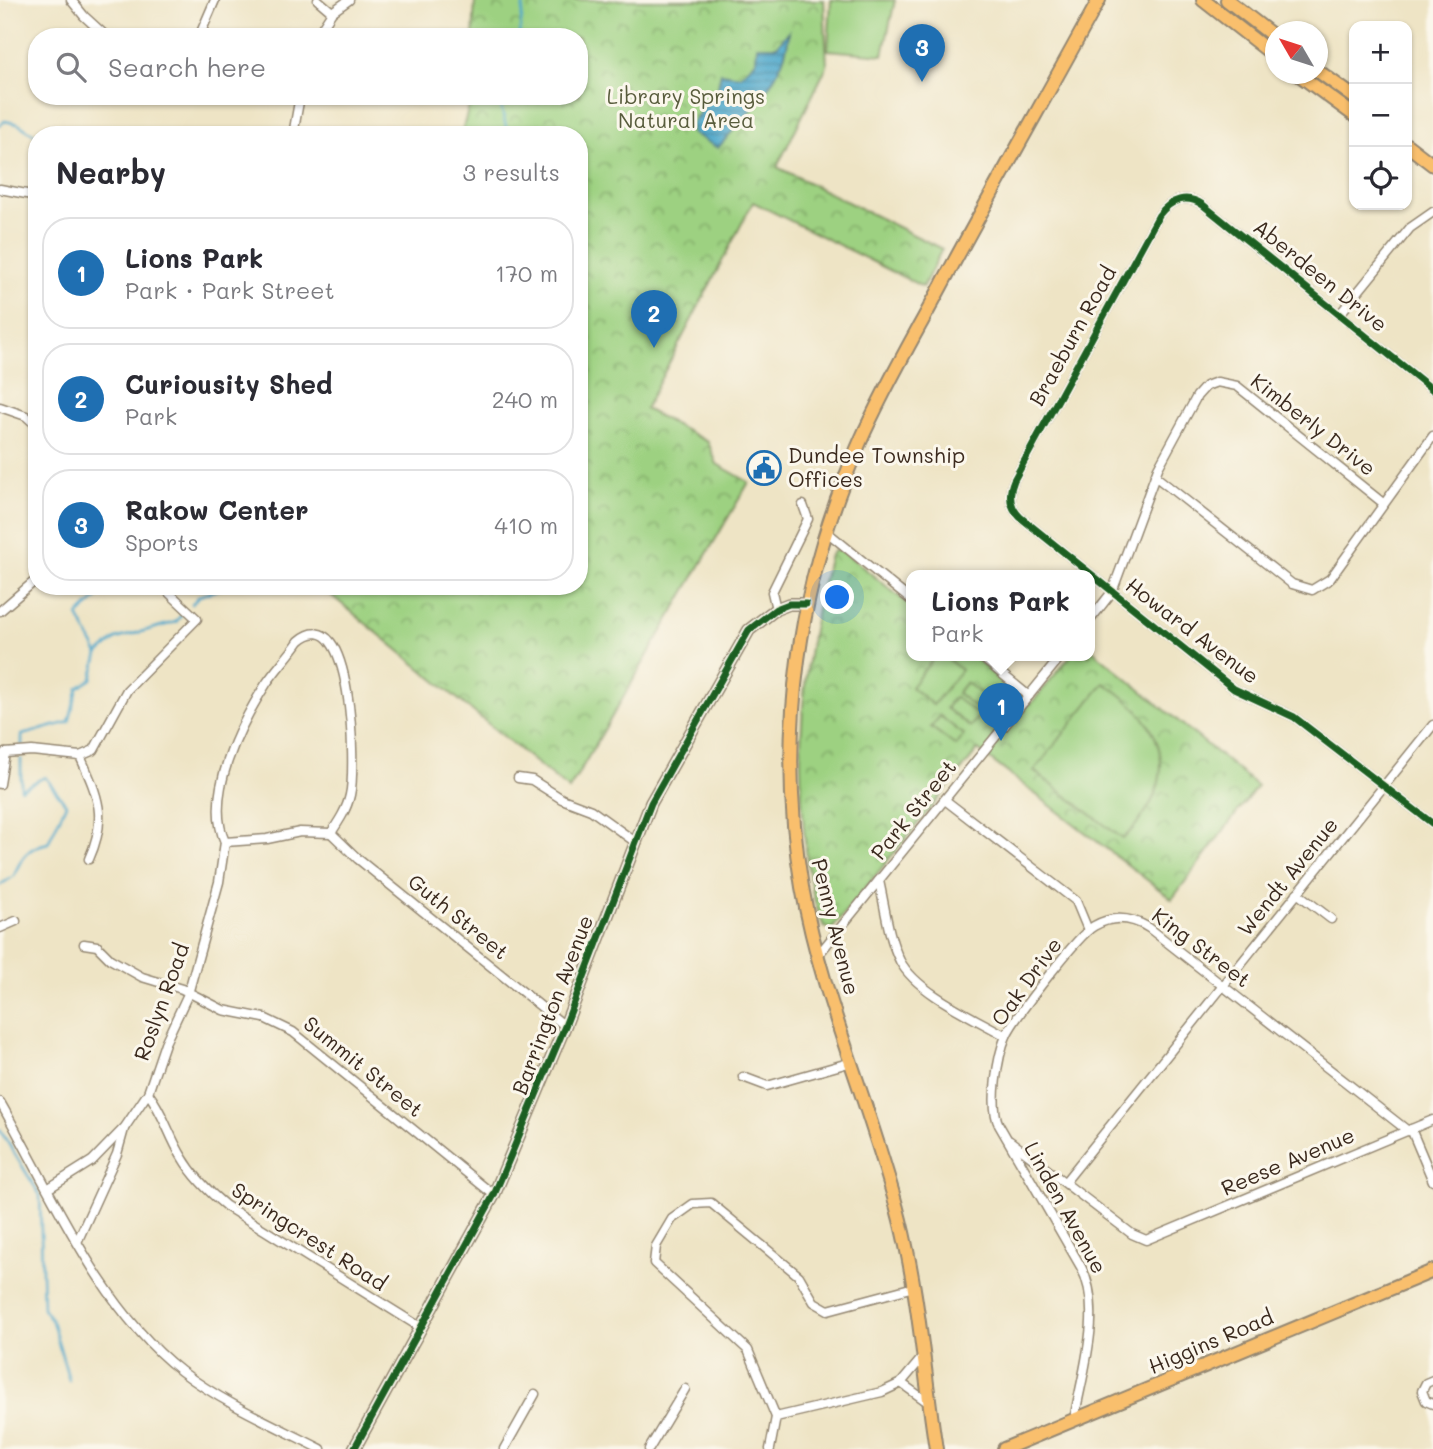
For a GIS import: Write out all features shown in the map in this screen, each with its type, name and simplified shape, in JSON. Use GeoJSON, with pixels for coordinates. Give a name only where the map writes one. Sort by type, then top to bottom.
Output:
{"type":"FeatureCollection","features":[{"type":"Feature","properties":{"kind":"main road","name":"Penny Avenue"},"geometry":{"type":"LineString","coordinates":[[936,1449],[914,1287],[897,1210],[819,954],[799,866],[791,780],[794,705],[806,604],[827,532],[873,413],[1099,0]]}},
{"type":"Feature","properties":{"kind":"main road"},"geometry":{"type":"LineString","coordinates":[[1203,0],[1265,48]]}},
{"type":"Feature","properties":{"kind":"main road"},"geometry":{"type":"LineString","coordinates":[[1227,0],[1265,29]]}},
{"type":"Feature","properties":{"kind":"main road"},"geometry":{"type":"LineString","coordinates":[[1328,78],[1349,93]]}},
{"type":"Feature","properties":{"kind":"main road"},"geometry":{"type":"LineString","coordinates":[[1312,84],[1349,111]]}},
{"type":"Feature","properties":{"kind":"main road"},"geometry":{"type":"LineString","coordinates":[[1410,147],[1433,165]]}},
{"type":"Feature","properties":{"kind":"main road","name":"Higgins Road"},"geometry":{"type":"LineString","coordinates":[[1004,1449],[1433,1271]]}},
{"type":"Feature","properties":{"kind":"street"},"geometry":{"type":"LineString","coordinates":[[71,0],[97,28]]}},
{"type":"Feature","properties":{"kind":"street"},"geometry":{"type":"LineString","coordinates":[[203,28],[215,0]]}},
{"type":"Feature","properties":{"kind":"street"},"geometry":{"type":"LineString","coordinates":[[318,0],[332,12]]}},
{"type":"Feature","properties":{"kind":"street"},"geometry":{"type":"LineString","coordinates":[[322,28],[332,12],[349,0]]}},
{"type":"Feature","properties":{"kind":"street"},"geometry":{"type":"LineString","coordinates":[[295,126],[298,105]]}},
{"type":"Feature","properties":{"kind":"street"},"geometry":{"type":"LineString","coordinates":[[0,189],[28,194]]}},
{"type":"Feature","properties":{"kind":"street","name":"Aberdeen Drive"},"geometry":{"type":"LineString","coordinates":[[1180,200],[1201,203],[1433,390]]}},
{"type":"Feature","properties":{"kind":"street","name":"Braeburn Road"},"geometry":{"type":"LineString","coordinates":[[1010,499],[1014,480],[1159,215],[1170,204],[1180,200]]}},
{"type":"Feature","properties":{"kind":"street"},"geometry":{"type":"LineString","coordinates":[[1340,314],[1408,230],[1433,212]]}},
{"type":"Feature","properties":{"kind":"street","name":"Kimberly Drive"},"geometry":{"type":"LineString","coordinates":[[1155,475],[1197,396],[1204,387],[1217,382],[1237,386],[1383,503]]}},
{"type":"Feature","properties":{"kind":"street"},"geometry":{"type":"LineString","coordinates":[[0,407],[28,418]]}},
{"type":"Feature","properties":{"kind":"street"},"geometry":{"type":"LineString","coordinates":[[1095,614],[1112,592],[1155,475],[1292,584],[1312,590],[1330,579],[1433,436]]}},
{"type":"Feature","properties":{"kind":"street","name":"Howard Avenue"},"geometry":{"type":"LineString","coordinates":[[1010,499],[1020,517],[1085,570]]}},
{"type":"Feature","properties":{"kind":"street"},"geometry":{"type":"LineString","coordinates":[[776,609],[773,590],[808,517],[803,505]]}},
{"type":"Feature","properties":{"kind":"street"},"geometry":{"type":"LineString","coordinates":[[827,532],[906,596]]}},
{"type":"Feature","properties":{"kind":"street","name":"Howard Avenue"},"geometry":{"type":"LineString","coordinates":[[1095,578],[1239,693],[1301,722],[1433,824]]}},
{"type":"Feature","properties":{"kind":"street"},"geometry":{"type":"LineString","coordinates":[[0,611],[28,587]]}},
{"type":"Feature","properties":{"kind":"street"},"geometry":{"type":"LineString","coordinates":[[0,784],[3,751],[80,756],[94,750],[127,690],[197,619],[172,595]]}},
{"type":"Feature","properties":{"kind":"street","name":"Barrington Avenue"},"geometry":{"type":"LineString","coordinates":[[354,1449],[494,1195],[565,1026],[634,841],[651,803],[738,645],[755,623],[789,604],[806,604]]}},
{"type":"Feature","properties":{"kind":"street","name":"Roslyn Road"},"geometry":{"type":"LineString","coordinates":[[49,1188],[92,1161],[125,1126],[148,1093],[165,1043],[188,994],[219,882],[225,842],[216,815],[218,797],[235,745],[265,685],[299,641],[314,633],[325,636],[336,649],[348,688],[353,780],[346,808],[331,833]]}},
{"type":"Feature","properties":{"kind":"street"},"geometry":{"type":"LineString","coordinates":[[986,661],[1030,696]]}},
{"type":"Feature","properties":{"kind":"street","name":"Park Street"},"geometry":{"type":"LineString","coordinates":[[819,954],[1057,661]]}},
{"type":"Feature","properties":{"kind":"street","name":"Wendt Avenue"},"geometry":{"type":"LineString","coordinates":[[1065,1182],[1433,725]]}},
{"type":"Feature","properties":{"kind":"street"},"geometry":{"type":"LineString","coordinates":[[80,756],[95,788],[101,812],[96,843],[89,859]]}},
{"type":"Feature","properties":{"kind":"street"},"geometry":{"type":"LineString","coordinates":[[518,778],[535,781],[558,797],[591,810],[634,841]]}},
{"type":"Feature","properties":{"kind":"street"},"geometry":{"type":"LineString","coordinates":[[945,800],[1076,901],[1088,930]]}},
{"type":"Feature","properties":{"kind":"street"},"geometry":{"type":"LineString","coordinates":[[225,842],[267,839],[300,832],[331,833]]}},
{"type":"Feature","properties":{"kind":"street","name":"Guth Street"},"geometry":{"type":"LineString","coordinates":[[331,833],[358,859],[565,1026]]}},
{"type":"Feature","properties":{"kind":"street"},"geometry":{"type":"LineString","coordinates":[[879,881],[895,947],[906,969],[930,991],[1006,1036]]}},
{"type":"Feature","properties":{"kind":"street"},"geometry":{"type":"LineString","coordinates":[[1297,893],[1331,919]]}},
{"type":"Feature","properties":{"kind":"street","name":"King Street"},"geometry":{"type":"LineString","coordinates":[[1088,930],[1113,919],[1136,921],[1409,1130],[1433,1181]]}},
{"type":"Feature","properties":{"kind":"street"},"geometry":{"type":"LineString","coordinates":[[0,928],[16,921]]}},
{"type":"Feature","properties":{"kind":"street","name":"Oak Drive"},"geometry":{"type":"LineString","coordinates":[[1007,1138],[995,1118],[994,1107],[1006,1036],[1088,930]]}},
{"type":"Feature","properties":{"kind":"street","name":"Summit Street"},"geometry":{"type":"LineString","coordinates":[[84,944],[97,946],[127,971],[159,984],[173,985],[223,1010],[264,1018],[293,1032],[494,1195]]}},
{"type":"Feature","properties":{"kind":"street"},"geometry":{"type":"LineString","coordinates":[[743,1077],[764,1087],[852,1062]]}},
{"type":"Feature","properties":{"kind":"street","name":"Springcrest Road"},"geometry":{"type":"LineString","coordinates":[[148,1093],[157,1105],[181,1156],[209,1191],[226,1206],[420,1327]]}},
{"type":"Feature","properties":{"kind":"street"},"geometry":{"type":"LineString","coordinates":[[0,1102],[78,1240],[124,1314],[180,1370],[232,1402],[321,1449]]}},
{"type":"Feature","properties":{"kind":"street","name":"Reese Avenue"},"geometry":{"type":"LineString","coordinates":[[1065,1182],[1139,1238],[1157,1236],[1433,1120]]}},
{"type":"Feature","properties":{"kind":"street","name":"Roslyn Road"},"geometry":{"type":"LineString","coordinates":[[78,1240],[117,1154],[125,1126]]}},
{"type":"Feature","properties":{"kind":"street"},"geometry":{"type":"LineString","coordinates":[[1007,1138],[1065,1182]]}},
{"type":"Feature","properties":{"kind":"street","name":"Linden Avenue"},"geometry":{"type":"LineString","coordinates":[[1007,1138],[1084,1271],[1091,1292],[1092,1313],[1074,1420]]}},
{"type":"Feature","properties":{"kind":"street"},"geometry":{"type":"LineString","coordinates":[[770,1449],[776,1418],[746,1347],[655,1265],[656,1246],[673,1219],[693,1204],[713,1204],[799,1276],[814,1302],[828,1310],[914,1287]]}},
{"type":"Feature","properties":{"kind":"street"},"geometry":{"type":"LineString","coordinates":[[776,1418],[864,1397],[901,1383],[922,1358]]}},
{"type":"Feature","properties":{"kind":"street"},"geometry":{"type":"LineString","coordinates":[[1433,1380],[1426,1383],[1422,1391],[1426,1401],[1433,1404]]}},
{"type":"Feature","properties":{"kind":"street"},"geometry":{"type":"LineString","coordinates":[[901,1383],[929,1403]]}},
{"type":"Feature","properties":{"kind":"street"},"geometry":{"type":"LineString","coordinates":[[649,1449],[685,1389]]}},
{"type":"Feature","properties":{"kind":"street"},"geometry":{"type":"LineString","coordinates":[[504,1449],[535,1394]]}},
{"type":"Feature","properties":{"kind":"green space","name":"Library Springs Natural Area"},"geometry":{"type":"Polygon","coordinates":[[[475,0],[824,0],[827,66],[777,167],[942,249],[923,287],[753,202],[645,409],[708,442],[717,464],[749,482],[569,790],[331,595],[588,595],[588,126],[464,126],[469,105],[588,105],[588,28],[473,28],[475,0]]]}},
{"type":"Feature","properties":{"kind":"green space"},"geometry":{"type":"Polygon","coordinates":[[[831,0],[895,0],[883,55],[828,50],[831,0]]]}},
{"type":"Feature","properties":{"kind":"green space"},"geometry":{"type":"Polygon","coordinates":[[[835,550],[844,552],[906,602],[906,661],[978,661],[1031,704],[1066,661],[1095,661],[1095,652],[1257,786],[1172,899],[978,750],[832,929],[824,927],[812,891],[806,854],[801,759],[808,657],[830,555],[835,550]]]}},
{"type":"Feature","properties":{"kind":"green space"},"geometry":{"type":"Polygon","coordinates":[[[931,661],[950,661],[961,670],[933,705],[911,687],[931,661]]]}},
{"type":"Feature","properties":{"kind":"green space"},"geometry":{"type":"Polygon","coordinates":[[[966,682],[990,701],[981,712],[957,693],[966,682]]]}},
{"type":"Feature","properties":{"kind":"green space"},"geometry":{"type":"Polygon","coordinates":[[[1104,683],[1143,718],[1155,736],[1160,756],[1160,776],[1154,797],[1142,818],[1123,839],[1034,771],[1104,683]]]}},
{"type":"Feature","properties":{"kind":"green space"},"geometry":{"type":"Polygon","coordinates":[[[955,697],[979,716],[970,727],[946,708],[955,697]]]}},
{"type":"Feature","properties":{"kind":"green space"},"geometry":{"type":"Polygon","coordinates":[[[940,716],[964,735],[956,746],[931,727],[940,716]]]}},
{"type":"Feature","properties":{"kind":"water"},"geometry":{"type":"Polygon","coordinates":[[[789,31],[787,48],[773,80],[718,148],[692,133],[691,124],[717,90],[721,73],[740,76],[756,61],[757,46],[777,46],[789,31]]]}},
{"type":"Feature","properties":{"kind":"waterway"},"geometry":{"type":"LineString","coordinates":[[520,28],[524,0]]}},
{"type":"Feature","properties":{"kind":"waterway"},"geometry":{"type":"LineString","coordinates":[[502,105],[506,126]]}},
{"type":"Feature","properties":{"kind":"waterway"},"geometry":{"type":"LineString","coordinates":[[0,125],[5,121],[28,130]]}},
{"type":"Feature","properties":{"kind":"waterway"},"geometry":{"type":"LineString","coordinates":[[98,654],[78,616],[100,595]]}},
{"type":"Feature","properties":{"kind":"waterway"},"geometry":{"type":"LineString","coordinates":[[192,604],[202,595]]}},
{"type":"Feature","properties":{"kind":"waterway"},"geometry":{"type":"LineString","coordinates":[[22,745],[22,735],[69,722],[78,688],[92,679],[98,654],[116,639],[176,622],[182,614]]}},
{"type":"Feature","properties":{"kind":"waterway"},"geometry":{"type":"LineString","coordinates":[[0,885],[14,876],[19,863],[30,850],[48,843],[66,804],[45,777],[21,789],[21,759]]}},
{"type":"Feature","properties":{"kind":"waterway"},"geometry":{"type":"LineString","coordinates":[[0,1130],[40,1195],[43,1308],[52,1321],[69,1380]]}},
{"type":"Feature","properties":{"kind":"cycle path"},"geometry":{"type":"LineString","coordinates":[[1086,570],[1020,517],[1012,504],[1011,490],[1159,215],[1174,202],[1185,199],[1203,205],[1433,390]]}},
{"type":"Feature","properties":{"kind":"cycle path"},"geometry":{"type":"LineString","coordinates":[[1095,577],[1234,689],[1294,717],[1433,824]]}},
{"type":"Feature","properties":{"kind":"cycle path"},"geometry":{"type":"LineString","coordinates":[[354,1449],[494,1195],[565,1026],[651,803],[749,630],[776,609],[789,604],[806,604]]}},
{"type":"Feature","properties":{"kind":"place","name":"Rakow Center"},"geometry":{"type":"Point","coordinates":[922,82]}},
{"type":"Feature","properties":{"kind":"place","name":"Curiousity Shed"},"geometry":{"type":"Point","coordinates":[654,348]}},
{"type":"Feature","properties":{"kind":"place","name":"Dundee Township Offices"},"geometry":{"type":"Point","coordinates":[764,468]}},
{"type":"Feature","properties":{"kind":"place","name":"Lions Park"},"geometry":{"type":"Point","coordinates":[1001,741]}}]}
